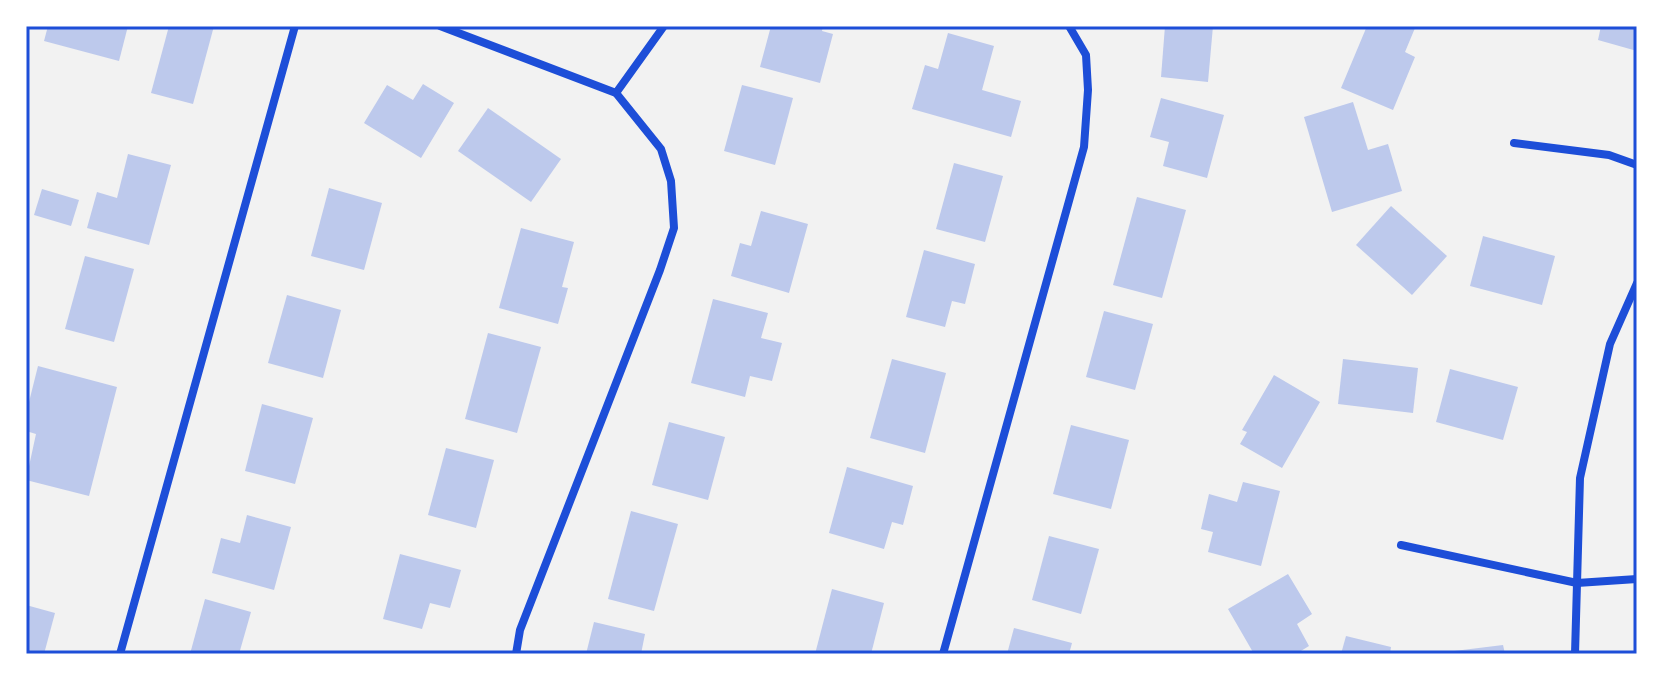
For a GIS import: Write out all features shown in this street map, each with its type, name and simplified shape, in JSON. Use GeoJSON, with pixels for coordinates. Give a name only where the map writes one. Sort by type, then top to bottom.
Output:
{"type":"FeatureCollection","features":[{"type":"Feature","properties":{"kind":"street"},"geometry":{"type":"LineString","coordinates":[[120,654],[295,26]]}},
{"type":"Feature","properties":{"kind":"street"},"geometry":{"type":"LineString","coordinates":[[440,26],[616,93],[661,149],[671,181],[674,228],[520,630],[516,654]]}},
{"type":"Feature","properties":{"kind":"street"},"geometry":{"type":"LineString","coordinates":[[616,93],[664,26]]}},
{"type":"Feature","properties":{"kind":"street"},"geometry":{"type":"LineString","coordinates":[[943,654],[1084,147],[1088,90],[1086,55],[1069,26]]}},
{"type":"Feature","properties":{"kind":"street"},"geometry":{"type":"LineString","coordinates":[[1514,143],[1609,155],[1637,165]]}},
{"type":"Feature","properties":{"kind":"street"},"geometry":{"type":"LineString","coordinates":[[1575,654],[1580,478],[1610,344],[1637,283]]}},
{"type":"Feature","properties":{"kind":"street"},"geometry":{"type":"LineString","coordinates":[[1401,545],[1577,583],[1637,579]]}},
{"type":"Feature","properties":{"kind":"building"},"geometry":{"type":"Polygon","coordinates":[[[48,26],[128,26],[119,61],[44,41],[48,26]]]}},
{"type":"Feature","properties":{"kind":"building"},"geometry":{"type":"Polygon","coordinates":[[[169,26],[214,26],[193,104],[151,93],[169,26]]]}},
{"type":"Feature","properties":{"kind":"building"},"geometry":{"type":"Polygon","coordinates":[[[771,26],[823,26],[822,31],[833,34],[820,83],[760,67],[771,26]]]}},
{"type":"Feature","properties":{"kind":"building"},"geometry":{"type":"Polygon","coordinates":[[[1165,26],[1213,26],[1208,82],[1161,77],[1165,26]]]}},
{"type":"Feature","properties":{"kind":"building"},"geometry":{"type":"Polygon","coordinates":[[[1367,26],[1415,28],[1405,52],[1415,57],[1393,110],[1341,88],[1367,26]]]}},
{"type":"Feature","properties":{"kind":"building"},"geometry":{"type":"Polygon","coordinates":[[[1601,26],[1637,26],[1637,51],[1598,40],[1601,26]]]}},
{"type":"Feature","properties":{"kind":"building"},"geometry":{"type":"Polygon","coordinates":[[[948,33],[994,46],[982,90],[1021,101],[1011,137],[912,109],[925,65],[938,69],[948,33]]]}},
{"type":"Feature","properties":{"kind":"building"},"geometry":{"type":"Polygon","coordinates":[[[423,84],[454,103],[421,158],[364,123],[387,85],[413,100],[423,84]]]}},
{"type":"Feature","properties":{"kind":"building"},"geometry":{"type":"Polygon","coordinates":[[[742,85],[793,98],[775,165],[724,151],[742,85]]]}},
{"type":"Feature","properties":{"kind":"building"},"geometry":{"type":"Polygon","coordinates":[[[1161,98],[1224,115],[1207,178],[1163,166],[1169,142],[1150,137],[1161,98]]]}},
{"type":"Feature","properties":{"kind":"building"},"geometry":{"type":"Polygon","coordinates":[[[1353,102],[1368,150],[1388,144],[1402,191],[1332,212],[1304,117],[1353,102]]]}},
{"type":"Feature","properties":{"kind":"building"},"geometry":{"type":"Polygon","coordinates":[[[488,108],[561,159],[531,202],[458,151],[488,108]]]}},
{"type":"Feature","properties":{"kind":"building"},"geometry":{"type":"Polygon","coordinates":[[[128,154],[171,165],[149,245],[87,228],[97,192],[117,198],[128,154]]]}},
{"type":"Feature","properties":{"kind":"building"},"geometry":{"type":"Polygon","coordinates":[[[954,163],[1003,176],[985,242],[936,229],[954,163]]]}},
{"type":"Feature","properties":{"kind":"building"},"geometry":{"type":"Polygon","coordinates":[[[329,188],[382,203],[364,270],[311,256],[329,188]]]}},
{"type":"Feature","properties":{"kind":"building"},"geometry":{"type":"Polygon","coordinates":[[[42,189],[79,200],[71,226],[34,215],[42,189]]]}},
{"type":"Feature","properties":{"kind":"building"},"geometry":{"type":"Polygon","coordinates":[[[1137,197],[1186,210],[1162,298],[1113,285],[1137,197]]]}},
{"type":"Feature","properties":{"kind":"building"},"geometry":{"type":"Polygon","coordinates":[[[1391,206],[1447,256],[1412,295],[1356,245],[1391,206]]]}},
{"type":"Feature","properties":{"kind":"building"},"geometry":{"type":"Polygon","coordinates":[[[761,211],[808,224],[789,293],[731,276],[740,243],[751,246],[761,211]]]}},
{"type":"Feature","properties":{"kind":"building"},"geometry":{"type":"Polygon","coordinates":[[[521,228],[574,242],[562,287],[568,288],[558,324],[499,308],[521,228]]]}},
{"type":"Feature","properties":{"kind":"building"},"geometry":{"type":"Polygon","coordinates":[[[1483,236],[1555,256],[1542,305],[1470,286],[1483,236]]]}},
{"type":"Feature","properties":{"kind":"building"},"geometry":{"type":"Polygon","coordinates":[[[924,250],[975,264],[965,304],[952,301],[945,327],[906,317],[924,250]]]}},
{"type":"Feature","properties":{"kind":"building"},"geometry":{"type":"Polygon","coordinates":[[[85,256],[134,269],[114,342],[65,329],[85,256]]]}},
{"type":"Feature","properties":{"kind":"building"},"geometry":{"type":"Polygon","coordinates":[[[287,295],[341,310],[323,378],[268,363],[287,295]]]}},
{"type":"Feature","properties":{"kind":"building"},"geometry":{"type":"Polygon","coordinates":[[[713,299],[768,313],[761,338],[782,343],[772,381],[750,376],[745,397],[691,383],[713,299]]]}},
{"type":"Feature","properties":{"kind":"building"},"geometry":{"type":"Polygon","coordinates":[[[1104,311],[1153,324],[1135,390],[1086,377],[1104,311]]]}},
{"type":"Feature","properties":{"kind":"building"},"geometry":{"type":"Polygon","coordinates":[[[488,333],[541,347],[517,433],[465,419],[488,333]]]}},
{"type":"Feature","properties":{"kind":"building"},"geometry":{"type":"Polygon","coordinates":[[[892,359],[946,373],[925,453],[870,438],[892,359]]]}},
{"type":"Feature","properties":{"kind":"building"},"geometry":{"type":"Polygon","coordinates":[[[1343,359],[1418,368],[1413,413],[1338,404],[1343,359]]]}},
{"type":"Feature","properties":{"kind":"building"},"geometry":{"type":"Polygon","coordinates":[[[38,366],[117,387],[89,496],[26,480],[36,434],[26,431],[26,414],[38,366]]]}},
{"type":"Feature","properties":{"kind":"building"},"geometry":{"type":"Polygon","coordinates":[[[1450,369],[1518,387],[1503,440],[1436,422],[1450,369]]]}},
{"type":"Feature","properties":{"kind":"building"},"geometry":{"type":"Polygon","coordinates":[[[1274,375],[1320,402],[1282,468],[1240,444],[1247,432],[1242,430],[1274,375]]]}},
{"type":"Feature","properties":{"kind":"building"},"geometry":{"type":"Polygon","coordinates":[[[262,404],[313,418],[295,484],[245,471],[262,404]]]}},
{"type":"Feature","properties":{"kind":"building"},"geometry":{"type":"Polygon","coordinates":[[[669,422],[725,437],[708,500],[652,485],[669,422]]]}},
{"type":"Feature","properties":{"kind":"building"},"geometry":{"type":"Polygon","coordinates":[[[1071,425],[1129,440],[1111,509],[1053,494],[1071,425]]]}},
{"type":"Feature","properties":{"kind":"building"},"geometry":{"type":"Polygon","coordinates":[[[446,448],[494,460],[476,528],[428,515],[446,448]]]}},
{"type":"Feature","properties":{"kind":"building"},"geometry":{"type":"Polygon","coordinates":[[[847,467],[913,486],[903,525],[892,522],[884,549],[829,533],[847,467]]]}},
{"type":"Feature","properties":{"kind":"building"},"geometry":{"type":"Polygon","coordinates":[[[1243,482],[1280,491],[1261,566],[1208,552],[1213,532],[1201,529],[1209,494],[1237,502],[1243,482]]]}},
{"type":"Feature","properties":{"kind":"building"},"geometry":{"type":"Polygon","coordinates":[[[631,511],[678,524],[654,611],[608,599],[631,511]]]}},
{"type":"Feature","properties":{"kind":"building"},"geometry":{"type":"Polygon","coordinates":[[[247,515],[291,527],[274,590],[212,573],[221,538],[240,543],[247,515]]]}},
{"type":"Feature","properties":{"kind":"building"},"geometry":{"type":"Polygon","coordinates":[[[1049,536],[1099,549],[1081,614],[1032,600],[1049,536]]]}},
{"type":"Feature","properties":{"kind":"building"},"geometry":{"type":"Polygon","coordinates":[[[400,554],[461,570],[450,608],[430,603],[422,629],[383,619],[400,554]]]}},
{"type":"Feature","properties":{"kind":"building"},"geometry":{"type":"Polygon","coordinates":[[[1288,574],[1312,614],[1297,624],[1309,646],[1296,654],[1254,654],[1228,609],[1288,574]]]}},
{"type":"Feature","properties":{"kind":"building"},"geometry":{"type":"Polygon","coordinates":[[[832,589],[884,603],[871,654],[815,654],[832,589]]]}},
{"type":"Feature","properties":{"kind":"building"},"geometry":{"type":"Polygon","coordinates":[[[205,599],[251,612],[239,654],[190,654],[205,599]]]}},
{"type":"Feature","properties":{"kind":"building"},"geometry":{"type":"Polygon","coordinates":[[[26,605],[55,613],[44,654],[26,654],[26,605]]]}},
{"type":"Feature","properties":{"kind":"building"},"geometry":{"type":"Polygon","coordinates":[[[594,622],[645,634],[641,654],[586,654],[594,622]]]}},
{"type":"Feature","properties":{"kind":"building"},"geometry":{"type":"Polygon","coordinates":[[[1014,628],[1072,643],[1069,654],[1007,654],[1014,628]]]}},
{"type":"Feature","properties":{"kind":"building"},"geometry":{"type":"Polygon","coordinates":[[[1346,636],[1391,647],[1390,654],[1341,654],[1346,636]]]}},
{"type":"Feature","properties":{"kind":"building"},"geometry":{"type":"Polygon","coordinates":[[[1503,645],[1505,654],[1446,654],[1446,652],[1503,645]]]}}]}
